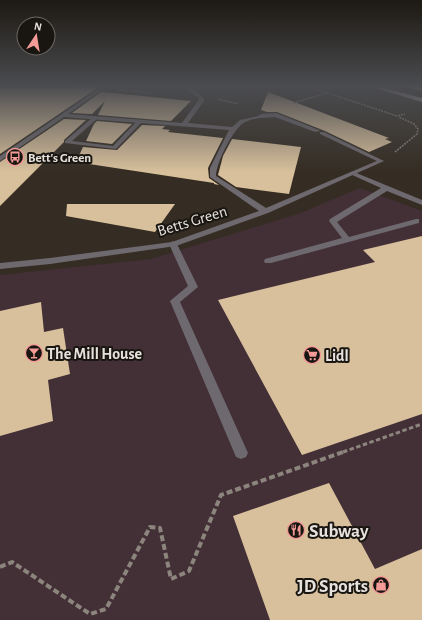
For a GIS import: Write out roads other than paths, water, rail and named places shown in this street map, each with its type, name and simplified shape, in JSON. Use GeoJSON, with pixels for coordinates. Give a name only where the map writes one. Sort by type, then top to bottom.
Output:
{"type":"FeatureCollection","features":[{"type":"Feature","properties":{"kind":"street"},"geometry":{"type":"LineString","coordinates":[[0,158],[62,115],[233,129],[213,168],[213,177],[265,211]]}},
{"type":"Feature","properties":{"kind":"street"},"geometry":{"type":"LineString","coordinates":[[185,124],[191,115]]}},
{"type":"Feature","properties":{"kind":"street","name":"Betts Green"},"geometry":{"type":"LineString","coordinates":[[0,266],[50,262],[173,244],[265,211],[381,161],[320,132],[276,115],[261,116],[242,121],[233,129]]}},
{"type":"Feature","properties":{"kind":"street"},"geometry":{"type":"LineString","coordinates":[[94,118],[67,142],[114,148],[139,122]]}},
{"type":"Feature","properties":{"kind":"street"},"geometry":{"type":"LineString","coordinates":[[352,173],[422,203]]}},
{"type":"Feature","properties":{"kind":"street"},"geometry":{"type":"LineString","coordinates":[[347,240],[333,222],[386,188]]}},
{"type":"Feature","properties":{"kind":"street"},"geometry":{"type":"LineString","coordinates":[[268,261],[416,221]]}},
{"type":"Feature","properties":{"kind":"street"},"geometry":{"type":"LineString","coordinates":[[173,244],[193,287],[175,301],[241,453]]}},
{"type":"Feature","properties":{"kind":"place","name":"Bett's Green"},"geometry":{"type":"Point","coordinates":[15,157]}},
{"type":"Feature","properties":{"kind":"place","name":"The Mill House"},"geometry":{"type":"Point","coordinates":[34,353]}},
{"type":"Feature","properties":{"kind":"place","name":"Lidl"},"geometry":{"type":"Point","coordinates":[312,355]}},
{"type":"Feature","properties":{"kind":"place","name":"Subway"},"geometry":{"type":"Point","coordinates":[296,530]}},
{"type":"Feature","properties":{"kind":"place","name":"JD Sports"},"geometry":{"type":"Point","coordinates":[381,585]}}]}
